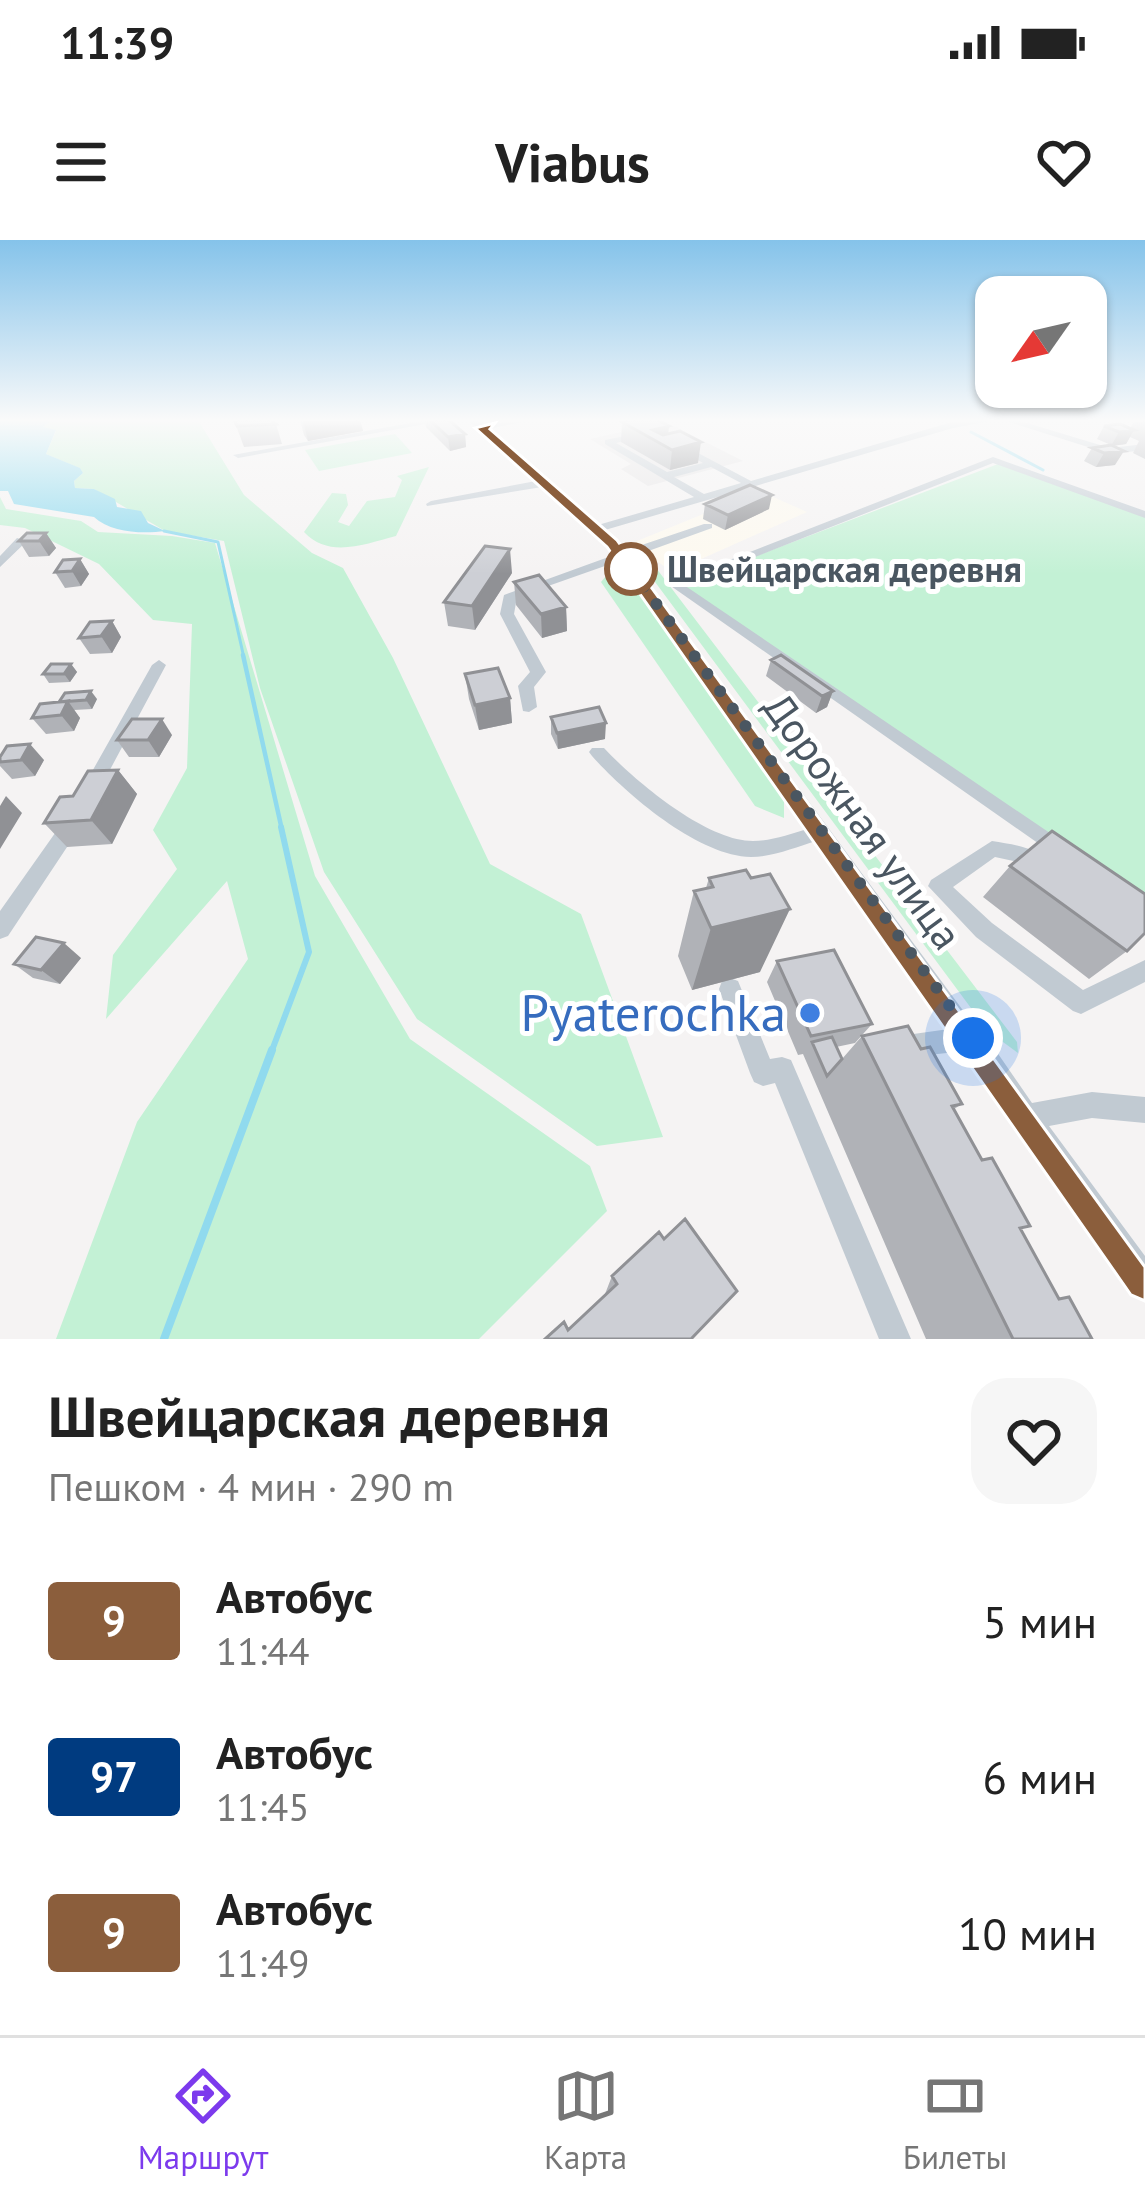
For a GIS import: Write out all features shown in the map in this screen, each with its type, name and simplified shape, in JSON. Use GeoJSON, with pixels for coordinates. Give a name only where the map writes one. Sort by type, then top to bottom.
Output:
{"type":"FeatureCollection","features":[{"type":"Feature","properties":{"kind":"street","name":"Дорожная улица"},"geometry":{"type":"LineString","coordinates":[[531,471],[597,529],[622,558],[1145,1281]]}},
{"type":"Feature","properties":{"kind":"street"},"geometry":{"type":"LineString","coordinates":[[656,471],[703,498]]}},
{"type":"Feature","properties":{"kind":"street"},"geometry":{"type":"LineString","coordinates":[[664,476],[682,471]]}},
{"type":"Feature","properties":{"kind":"street"},"geometry":{"type":"LineString","coordinates":[[725,471],[750,484]]}},
{"type":"Feature","properties":{"kind":"street"},"geometry":{"type":"LineString","coordinates":[[597,529],[794,471]]}},
{"type":"Feature","properties":{"kind":"street"},"geometry":{"type":"LineString","coordinates":[[964,471],[674,584],[1072,859]]}},
{"type":"Feature","properties":{"kind":"street"},"geometry":{"type":"LineString","coordinates":[[1024,471],[1145,515]]}},
{"type":"Feature","properties":{"kind":"street"},"geometry":{"type":"LineString","coordinates":[[690,490],[729,479]]}},
{"type":"Feature","properties":{"kind":"street"},"geometry":{"type":"LineString","coordinates":[[431,504],[544,483]]}},
{"type":"Feature","properties":{"kind":"street"},"geometry":{"type":"LineString","coordinates":[[529,707],[526,686],[538,672],[507,614],[512,595],[529,585],[708,526]]}},
{"type":"Feature","properties":{"kind":"street"},"geometry":{"type":"LineString","coordinates":[[0,563],[21,541]]}},
{"type":"Feature","properties":{"kind":"street"},"geometry":{"type":"LineString","coordinates":[[0,929],[62,841],[159,665]]}},
{"type":"Feature","properties":{"kind":"street"},"geometry":{"type":"LineString","coordinates":[[598,752],[653,802],[747,850],[823,832]]}},
{"type":"Feature","properties":{"kind":"street"},"geometry":{"type":"LineString","coordinates":[[1055,876],[1027,856],[992,849],[938,886],[984,930],[1082,1003],[1145,970]]}},
{"type":"Feature","properties":{"kind":"street"},"geometry":{"type":"LineString","coordinates":[[730,989],[763,1073],[795,1066],[895,1339]]}},
{"type":"Feature","properties":{"kind":"street"},"geometry":{"type":"LineString","coordinates":[[862,1053],[973,1038]]}},
{"type":"Feature","properties":{"kind":"street"},"geometry":{"type":"LineString","coordinates":[[1027,1117],[1092,1106],[1145,1110]]}},
{"type":"Feature","properties":{"kind":"shaded area"},"geometry":{"type":"Polygon","coordinates":[[[625,471],[704,471],[648,486],[625,471]]]}},
{"type":"Feature","properties":{"kind":"shaded area"},"geometry":{"type":"Polygon","coordinates":[[[760,491],[807,512],[672,572],[632,543],[760,491]]]}},
{"type":"Feature","properties":{"kind":"green space"},"geometry":{"type":"Polygon","coordinates":[[[229,471],[244,495],[312,553],[343,568],[393,658],[490,864],[581,914],[663,1137],[597,1146],[417,1019],[324,872],[260,688],[224,541],[165,531],[94,489],[75,488],[74,481],[83,473],[229,471]]]}},
{"type":"Feature","properties":{"kind":"green space"},"geometry":{"type":"Polygon","coordinates":[[[427,471],[396,536],[336,547],[304,532],[332,493],[346,494],[348,505],[338,522],[349,526],[367,501],[395,497],[402,480],[397,476],[427,471]]]}},
{"type":"Feature","properties":{"kind":"green space"},"geometry":{"type":"Polygon","coordinates":[[[979,471],[1018,471],[1145,517],[1145,903],[680,585],[979,471]]]}},
{"type":"Feature","properties":{"kind":"green space"},"geometry":{"type":"Polygon","coordinates":[[[0,497],[6,509],[81,521],[98,532],[215,543],[315,876],[410,1039],[590,1166],[607,1211],[479,1339],[56,1339],[137,1122],[248,959],[227,881],[106,1019],[113,955],[177,869],[153,830],[187,768],[192,624],[153,620],[99,564],[25,528],[0,525],[0,497]]]}},
{"type":"Feature","properties":{"kind":"green space"},"geometry":{"type":"Polygon","coordinates":[[[642,556],[650,560],[1017,1042],[1018,1053],[988,1031],[641,563],[642,556]]]}},
{"type":"Feature","properties":{"kind":"green space"},"geometry":{"type":"Polygon","coordinates":[[[606,576],[630,581],[784,800],[784,818],[755,806],[601,582],[606,576]]]}},
{"type":"Feature","properties":{"kind":"water"},"geometry":{"type":"Polygon","coordinates":[[[0,471],[82,471],[74,481],[75,488],[94,489],[115,499],[117,507],[141,511],[148,523],[165,531],[128,531],[94,517],[14,504],[8,491],[0,491],[0,471]]]}},
{"type":"Feature","properties":{"kind":"building"},"geometry":{"type":"Polygon","coordinates":[[[750,485],[772,495],[728,515],[705,504],[750,485]]]}},
{"type":"Feature","properties":{"kind":"building"},"geometry":{"type":"Polygon","coordinates":[[[27,533],[46,533],[39,541],[19,541],[27,533]]]}},
{"type":"Feature","properties":{"kind":"building"},"geometry":{"type":"Polygon","coordinates":[[[485,546],[510,549],[472,606],[444,602],[485,546]]]}},
{"type":"Feature","properties":{"kind":"building"},"geometry":{"type":"Polygon","coordinates":[[[80,559],[72,571],[55,572],[63,560],[80,559]]]}},
{"type":"Feature","properties":{"kind":"building"},"geometry":{"type":"Polygon","coordinates":[[[539,575],[566,607],[541,614],[514,582],[539,575]]]}},
{"type":"Feature","properties":{"kind":"building"},"geometry":{"type":"Polygon","coordinates":[[[112,621],[101,636],[79,638],[90,622],[112,621]]]}},
{"type":"Feature","properties":{"kind":"building"},"geometry":{"type":"Polygon","coordinates":[[[781,655],[833,691],[822,696],[771,660],[781,655]]]}},
{"type":"Feature","properties":{"kind":"building"},"geometry":{"type":"Polygon","coordinates":[[[51,664],[71,664],[64,674],[43,674],[51,664]]]}},
{"type":"Feature","properties":{"kind":"building"},"geometry":{"type":"Polygon","coordinates":[[[498,668],[510,698],[475,705],[465,674],[498,668]]]}},
{"type":"Feature","properties":{"kind":"building"},"geometry":{"type":"Polygon","coordinates":[[[91,691],[86,700],[59,702],[65,693],[91,691]]]}},
{"type":"Feature","properties":{"kind":"building"},"geometry":{"type":"Polygon","coordinates":[[[68,701],[61,715],[32,718],[40,704],[68,701]]]}},
{"type":"Feature","properties":{"kind":"building"},"geometry":{"type":"Polygon","coordinates":[[[599,707],[606,723],[557,733],[551,717],[599,707]]]}},
{"type":"Feature","properties":{"kind":"building"},"geometry":{"type":"Polygon","coordinates":[[[132,719],[162,719],[148,740],[117,740],[132,719]]]}},
{"type":"Feature","properties":{"kind":"building"},"geometry":{"type":"Polygon","coordinates":[[[30,744],[21,760],[0,762],[7,746],[30,744]]]}},
{"type":"Feature","properties":{"kind":"building"},"geometry":{"type":"Polygon","coordinates":[[[118,770],[91,820],[44,823],[60,797],[73,796],[88,771],[118,770]]]}},
{"type":"Feature","properties":{"kind":"building"},"geometry":{"type":"Polygon","coordinates":[[[1052,831],[1145,894],[1145,933],[1127,951],[1010,866],[1052,831]]]}},
{"type":"Feature","properties":{"kind":"building"},"geometry":{"type":"Polygon","coordinates":[[[746,870],[751,878],[770,874],[790,909],[711,928],[694,891],[713,887],[709,878],[746,870]]]}},
{"type":"Feature","properties":{"kind":"building"},"geometry":{"type":"Polygon","coordinates":[[[36,937],[64,943],[41,970],[14,964],[36,937]]]}},
{"type":"Feature","properties":{"kind":"building"},"geometry":{"type":"Polygon","coordinates":[[[834,950],[872,1024],[811,1036],[777,961],[834,950]]]}},
{"type":"Feature","properties":{"kind":"building"},"geometry":{"type":"Polygon","coordinates":[[[908,1026],[921,1049],[930,1047],[962,1104],[952,1106],[982,1160],[992,1158],[1030,1226],[1020,1228],[1059,1299],[1069,1297],[1092,1339],[1013,1339],[862,1036],[908,1026]]]}},
{"type":"Feature","properties":{"kind":"building"},"geometry":{"type":"Polygon","coordinates":[[[832,1037],[842,1059],[827,1076],[812,1042],[832,1037]]]}},
{"type":"Feature","properties":{"kind":"building"},"geometry":{"type":"Polygon","coordinates":[[[685,1219],[737,1291],[691,1339],[545,1339],[564,1322],[568,1330],[617,1284],[612,1276],[659,1232],[664,1239],[685,1219]]]}},
{"type":"Feature","properties":{"kind":"waterway"},"geometry":{"type":"LineString","coordinates":[[164,531],[218,542],[244,658]]}},
{"type":"Feature","properties":{"kind":"waterway"},"geometry":{"type":"LineString","coordinates":[[243,655],[282,830]]}},
{"type":"Feature","properties":{"kind":"waterway"},"geometry":{"type":"LineString","coordinates":[[271,1053],[309,952],[281,827]]}},
{"type":"Feature","properties":{"kind":"waterway"},"geometry":{"type":"LineString","coordinates":[[164,1339],[272,1050]]}},
{"type":"Feature","properties":{"kind":"bus line","name":"9"},"geometry":{"type":"LineString","coordinates":[[530,471],[612,543],[1145,1281]]}},
{"type":"Feature","properties":{"kind":"place","name":"Швейцарская деревня"},"geometry":{"type":"Point","coordinates":[631,569]}},
{"type":"Feature","properties":{"kind":"place","name":"Pyaterochka"},"geometry":{"type":"Point","coordinates":[810,1013]}},
{"type":"Feature","properties":{"kind":"route"},"geometry":{"type":"LineString","coordinates":[[631,569],[973,1038]]}}]}
